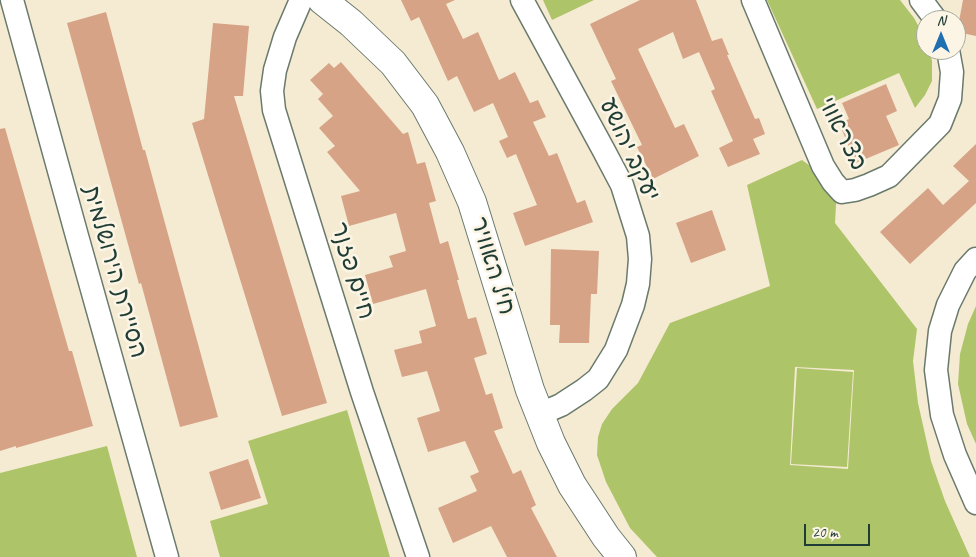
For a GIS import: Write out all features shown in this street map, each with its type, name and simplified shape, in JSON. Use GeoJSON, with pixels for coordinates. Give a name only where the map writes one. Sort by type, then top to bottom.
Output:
{"type":"FeatureCollection","features":[{"type":"Feature","properties":{"kind":"street","name":"הסיירת הירושלמית"},"geometry":{"type":"LineString","coordinates":[[12,0],[167,557]]}},
{"type":"Feature","properties":{"kind":"street","name":"חיים פזנר"},"geometry":{"type":"LineString","coordinates":[[301,0],[285,37],[275,70],[272,91],[274,110],[362,392],[418,557]]}},
{"type":"Feature","properties":{"kind":"street","name":"חיל האוויר"},"geometry":{"type":"LineString","coordinates":[[322,0],[351,22],[393,63],[425,104],[446,144],[472,202],[530,390],[552,443],[572,485],[606,537],[622,557]]}},
{"type":"Feature","properties":{"kind":"street","name":"יעקב יהושע"},"geometry":{"type":"LineString","coordinates":[[522,0],[622,186],[638,236],[640,259],[638,284],[633,305],[616,350],[598,379],[561,405],[540,414]]}},
{"type":"Feature","properties":{"kind":"street","name":"בצראווי"},"geometry":{"type":"LineString","coordinates":[[753,0],[823,166],[842,192],[869,186],[889,176],[940,124],[950,99],[952,72],[950,60]]}},
{"type":"Feature","properties":{"kind":"street"},"geometry":{"type":"LineString","coordinates":[[976,259],[965,271],[948,305],[940,332],[936,370],[942,415],[955,456],[976,503]]}},
{"type":"Feature","properties":{"kind":"green space"},"geometry":{"type":"Polygon","coordinates":[[[543,0],[594,0],[552,20],[543,0]]]}},
{"type":"Feature","properties":{"kind":"green space"},"geometry":{"type":"Polygon","coordinates":[[[767,0],[900,0],[916,22],[916,60],[932,61],[932,81],[925,95],[915,108],[899,73],[817,109],[767,0]]]}},
{"type":"Feature","properties":{"kind":"green space"},"geometry":{"type":"Polygon","coordinates":[[[802,160],[837,186],[835,223],[917,329],[913,361],[918,403],[931,461],[945,501],[970,557],[657,557],[630,528],[606,482],[597,455],[598,437],[602,424],[612,409],[638,383],[670,323],[770,286],[747,185],[802,160]],[[795,367],[790,465],[848,469],[854,370],[795,367]]]}},
{"type":"Feature","properties":{"kind":"green space"},"geometry":{"type":"Polygon","coordinates":[[[976,306],[976,444],[967,424],[958,384],[960,354],[968,324],[976,306]]]}},
{"type":"Feature","properties":{"kind":"green space"},"geometry":{"type":"Polygon","coordinates":[[[797,368],[853,372],[847,467],[791,464],[797,368]]]}},
{"type":"Feature","properties":{"kind":"green space"},"geometry":{"type":"Polygon","coordinates":[[[347,410],[390,557],[220,557],[210,521],[268,504],[248,441],[347,410]]]}},
{"type":"Feature","properties":{"kind":"green space"},"geometry":{"type":"Polygon","coordinates":[[[107,446],[137,557],[0,557],[0,473],[107,446]]]}},
{"type":"Feature","properties":{"kind":"building"},"geometry":{"type":"Polygon","coordinates":[[[401,0],[455,0],[446,4],[463,39],[478,32],[499,80],[515,72],[530,103],[538,100],[546,117],[533,122],[549,156],[557,153],[577,203],[585,200],[593,222],[525,246],[513,213],[537,205],[516,154],[507,158],[499,141],[508,137],[493,103],[474,112],[457,76],[448,81],[419,17],[411,21],[401,0]]]}},
{"type":"Feature","properties":{"kind":"building"},"geometry":{"type":"Polygon","coordinates":[[[640,0],[696,0],[712,41],[722,38],[729,55],[727,55],[755,119],[759,118],[765,134],[753,139],[760,154],[728,167],[719,148],[733,141],[711,91],[715,89],[699,52],[683,59],[673,32],[638,49],[675,128],[684,124],[699,156],[653,179],[637,147],[642,145],[611,81],[616,79],[590,24],[640,0]]]}},
{"type":"Feature","properties":{"kind":"building"},"geometry":{"type":"Polygon","coordinates":[[[963,0],[976,0],[976,36],[966,34],[966,10],[961,10],[963,0]]]}},
{"type":"Feature","properties":{"kind":"building"},"geometry":{"type":"Polygon","coordinates":[[[106,12],[218,417],[180,427],[67,23],[106,12]]]}},
{"type":"Feature","properties":{"kind":"building"},"geometry":{"type":"Polygon","coordinates":[[[213,23],[249,26],[243,96],[234,96],[327,403],[282,416],[192,123],[204,119],[213,23]]]}},
{"type":"Feature","properties":{"kind":"building"},"geometry":{"type":"Polygon","coordinates":[[[341,62],[403,134],[408,132],[417,164],[425,162],[436,201],[429,203],[440,244],[448,241],[468,319],[476,317],[487,354],[474,358],[486,395],[492,393],[503,428],[494,431],[513,474],[521,470],[536,505],[531,508],[557,557],[507,557],[491,526],[453,543],[438,508],[477,491],[470,476],[479,472],[465,441],[428,452],[417,418],[440,411],[427,371],[402,377],[394,350],[422,343],[419,331],[436,326],[426,289],[373,304],[365,275],[393,267],[389,256],[406,251],[396,213],[349,226],[341,196],[360,191],[327,152],[335,146],[319,128],[333,116],[318,99],[323,94],[310,80],[329,63],[334,68],[341,62]]]}},
{"type":"Feature","properties":{"kind":"building"},"geometry":{"type":"Polygon","coordinates":[[[886,84],[897,111],[886,116],[899,145],[856,163],[839,123],[849,119],[842,103],[886,84]]]}},
{"type":"Feature","properties":{"kind":"building"},"geometry":{"type":"Polygon","coordinates":[[[5,128],[69,351],[72,351],[93,426],[0,451],[0,129],[5,128]]]}},
{"type":"Feature","properties":{"kind":"building"},"geometry":{"type":"Polygon","coordinates":[[[976,144],[976,203],[910,264],[880,232],[928,188],[943,205],[969,181],[953,166],[976,144]]]}},
{"type":"Feature","properties":{"kind":"building"},"geometry":{"type":"Polygon","coordinates":[[[712,210],[726,250],[691,263],[676,223],[712,210]]]}},
{"type":"Feature","properties":{"kind":"building"},"geometry":{"type":"Polygon","coordinates":[[[551,249],[599,251],[597,294],[591,294],[589,343],[559,343],[560,325],[550,325],[551,249]]]}},
{"type":"Feature","properties":{"kind":"building"},"geometry":{"type":"Polygon","coordinates":[[[248,459],[261,498],[221,510],[209,472],[248,459]]]}}]}
